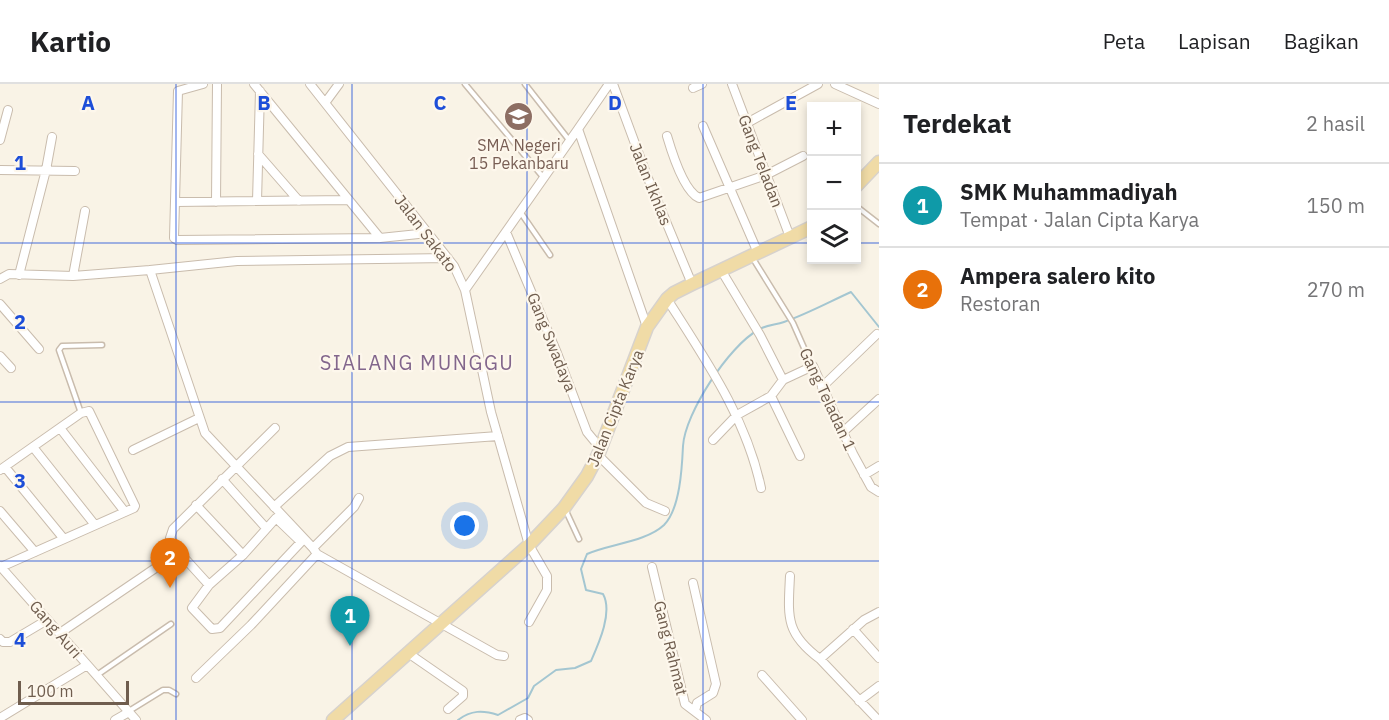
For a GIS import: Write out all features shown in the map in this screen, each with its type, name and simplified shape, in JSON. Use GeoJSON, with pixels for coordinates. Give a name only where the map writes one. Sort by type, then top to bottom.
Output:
{"type":"FeatureCollection","features":[{"type":"Feature","properties":{"kind":"main road"},"geometry":{"type":"LineString","coordinates":[[861,181],[879,162]]}},
{"type":"Feature","properties":{"kind":"main road","name":"Jalan Cipta Karya"},"geometry":{"type":"LineString","coordinates":[[333,720],[529,545],[564,508],[587,476],[600,452],[647,327],[668,299],[692,284],[807,229]]}},
{"type":"Feature","properties":{"kind":"street"},"geometry":{"type":"LineString","coordinates":[[203,84],[178,91],[176,202],[173,234],[177,240],[380,238],[428,233]]}},
{"type":"Feature","properties":{"kind":"street"},"geometry":{"type":"LineString","coordinates":[[216,202],[217,84]]}},
{"type":"Feature","properties":{"kind":"street"},"geometry":{"type":"LineString","coordinates":[[254,84],[380,238]]}},
{"type":"Feature","properties":{"kind":"street","name":"Jalan Sakato"},"geometry":{"type":"LineString","coordinates":[[310,84],[448,258],[465,290],[498,436],[529,545],[548,584],[529,622]]}},
{"type":"Feature","properties":{"kind":"street"},"geometry":{"type":"LineString","coordinates":[[325,103],[339,84]]}},
{"type":"Feature","properties":{"kind":"street"},"geometry":{"type":"LineString","coordinates":[[465,290],[611,84]]}},
{"type":"Feature","properties":{"kind":"street","name":"Jalan Ikhlas"},"geometry":{"type":"LineString","coordinates":[[611,84],[692,284]]}},
{"type":"Feature","properties":{"kind":"street"},"geometry":{"type":"LineString","coordinates":[[693,88],[702,84]]}},
{"type":"Feature","properties":{"kind":"street","name":"Gang Teladan"},"geometry":{"type":"LineString","coordinates":[[732,84],[790,237]]}},
{"type":"Feature","properties":{"kind":"street"},"geometry":{"type":"LineString","coordinates":[[747,123],[818,84]]}},
{"type":"Feature","properties":{"kind":"street"},"geometry":{"type":"LineString","coordinates":[[835,84],[879,104]]}},
{"type":"Feature","properties":{"kind":"street"},"geometry":{"type":"LineString","coordinates":[[257,201],[260,91]]}},
{"type":"Feature","properties":{"kind":"street"},"geometry":{"type":"LineString","coordinates":[[0,140],[8,110]]}},
{"type":"Feature","properties":{"kind":"street"},"geometry":{"type":"LineString","coordinates":[[703,126],[755,254]]}},
{"type":"Feature","properties":{"kind":"street"},"geometry":{"type":"LineString","coordinates":[[578,129],[647,327]]}},
{"type":"Feature","properties":{"kind":"street"},"geometry":{"type":"LineString","coordinates":[[667,136],[676,162],[693,194],[699,198],[766,175],[804,156]]}},
{"type":"Feature","properties":{"kind":"street"},"geometry":{"type":"LineString","coordinates":[[19,275],[46,170],[52,137]]}},
{"type":"Feature","properties":{"kind":"street"},"geometry":{"type":"LineString","coordinates":[[258,154],[299,201]]}},
{"type":"Feature","properties":{"kind":"street"},"geometry":{"type":"LineString","coordinates":[[0,170],[75,171]]}},
{"type":"Feature","properties":{"kind":"street"},"geometry":{"type":"LineString","coordinates":[[176,202],[349,200]]}},
{"type":"Feature","properties":{"kind":"street"},"geometry":{"type":"LineString","coordinates":[[73,276],[85,211]]}},
{"type":"Feature","properties":{"kind":"street","name":"Gang Swadaya"},"geometry":{"type":"LineString","coordinates":[[506,232],[557,353],[587,432],[600,452],[646,503],[665,511]]}},
{"type":"Feature","properties":{"kind":"street"},"geometry":{"type":"LineString","coordinates":[[0,279],[9,274],[73,276],[237,261],[448,258]]}},
{"type":"Feature","properties":{"kind":"street"},"geometry":{"type":"LineString","coordinates":[[150,270],[205,433],[315,551],[439,625],[497,655],[504,656]]}},
{"type":"Feature","properties":{"kind":"street"},"geometry":{"type":"LineString","coordinates":[[721,270],[755,326],[783,380]]}},
{"type":"Feature","properties":{"kind":"street"},"geometry":{"type":"LineString","coordinates":[[668,299],[716,376],[737,415],[760,488]]}},
{"type":"Feature","properties":{"kind":"street"},"geometry":{"type":"LineString","coordinates":[[0,304],[39,349]]}},
{"type":"Feature","properties":{"kind":"street"},"geometry":{"type":"LineString","coordinates":[[822,387],[877,334]]}},
{"type":"Feature","properties":{"kind":"street"},"geometry":{"type":"LineString","coordinates":[[0,356],[11,368]]}},
{"type":"Feature","properties":{"kind":"street"},"geometry":{"type":"LineString","coordinates":[[713,440],[737,415],[771,396],[783,380],[813,366]]}},
{"type":"Feature","properties":{"kind":"street","name":"Gang Teladan 1"},"geometry":{"type":"LineString","coordinates":[[813,366],[864,475],[871,487],[879,492]]}},
{"type":"Feature","properties":{"kind":"street"},"geometry":{"type":"LineString","coordinates":[[771,396],[800,456]]}},
{"type":"Feature","properties":{"kind":"street"},"geometry":{"type":"LineString","coordinates":[[843,432],[879,399]]}},
{"type":"Feature","properties":{"kind":"street"},"geometry":{"type":"LineString","coordinates":[[2,571],[35,552],[134,508],[135,501],[90,412],[87,411],[3,468],[64,539]]}},
{"type":"Feature","properties":{"kind":"street"},"geometry":{"type":"LineString","coordinates":[[133,450],[199,418]]}},
{"type":"Feature","properties":{"kind":"street"},"geometry":{"type":"LineString","coordinates":[[60,428],[125,512]]}},
{"type":"Feature","properties":{"kind":"street"},"geometry":{"type":"LineString","coordinates":[[209,585],[179,552],[170,535],[196,505],[275,428]]}},
{"type":"Feature","properties":{"kind":"street"},"geometry":{"type":"LineString","coordinates":[[274,507],[330,456],[348,447],[498,436]]}},
{"type":"Feature","properties":{"kind":"street"},"geometry":{"type":"LineString","coordinates":[[33,447],[95,525]]}},
{"type":"Feature","properties":{"kind":"street"},"geometry":{"type":"LineString","coordinates":[[864,475],[879,466]]}},
{"type":"Feature","properties":{"kind":"street"},"geometry":{"type":"LineString","coordinates":[[222,479],[266,528]]}},
{"type":"Feature","properties":{"kind":"street"},"geometry":{"type":"LineString","coordinates":[[196,678],[251,625],[354,507],[359,498]]}},
{"type":"Feature","properties":{"kind":"street"},"geometry":{"type":"LineString","coordinates":[[196,505],[243,555]]}},
{"type":"Feature","properties":{"kind":"street"},"geometry":{"type":"LineString","coordinates":[[0,511],[35,552]]}},
{"type":"Feature","properties":{"kind":"street"},"geometry":{"type":"LineString","coordinates":[[276,518],[301,542],[217,629],[212,629],[192,608],[209,585],[243,555],[266,528],[276,518]]}},
{"type":"Feature","properties":{"kind":"street"},"geometry":{"type":"LineString","coordinates":[[60,633],[179,552]]}},
{"type":"Feature","properties":{"kind":"street","name":"Gang Rahmat"},"geometry":{"type":"LineString","coordinates":[[652,567],[685,704],[706,720]]}},
{"type":"Feature","properties":{"kind":"street","name":"Gang Auri"},"geometry":{"type":"LineString","coordinates":[[2,571],[136,720]]}},
{"type":"Feature","properties":{"kind":"street"},"geometry":{"type":"LineString","coordinates":[[790,576],[789,622],[803,646],[820,659],[878,720]]}},
{"type":"Feature","properties":{"kind":"street"},"geometry":{"type":"LineString","coordinates":[[693,584],[716,684],[713,693],[697,703],[695,711]]}},
{"type":"Feature","properties":{"kind":"street"},"geometry":{"type":"LineString","coordinates":[[820,659],[864,620],[879,612]]}},
{"type":"Feature","properties":{"kind":"street"},"geometry":{"type":"LineString","coordinates":[[0,639],[3,642],[10,642],[47,620]]}},
{"type":"Feature","properties":{"kind":"street"},"geometry":{"type":"LineString","coordinates":[[853,629],[879,658]]}},
{"type":"Feature","properties":{"kind":"street"},"geometry":{"type":"LineString","coordinates":[[408,653],[463,691],[463,696],[448,709]]}},
{"type":"Feature","properties":{"kind":"street"},"geometry":{"type":"LineString","coordinates":[[0,718],[87,665]]}},
{"type":"Feature","properties":{"kind":"street"},"geometry":{"type":"LineString","coordinates":[[762,675],[802,720]]}},
{"type":"Feature","properties":{"kind":"street"},"geometry":{"type":"LineString","coordinates":[[859,701],[879,686]]}},
{"type":"Feature","properties":{"kind":"street"},"geometry":{"type":"LineString","coordinates":[[115,720],[129,712]]}},
{"type":"Feature","properties":{"kind":"street"},"geometry":{"type":"LineString","coordinates":[[520,720],[525,718],[528,720]]}},
{"type":"Feature","properties":{"kind":"lane"},"geometry":{"type":"LineString","coordinates":[[465,84],[543,177]]}},
{"type":"Feature","properties":{"kind":"lane"},"geometry":{"type":"LineString","coordinates":[[469,89],[476,84]]}},
{"type":"Feature","properties":{"kind":"lane"},"geometry":{"type":"LineString","coordinates":[[525,84],[570,141]]}},
{"type":"Feature","properties":{"kind":"lane"},"geometry":{"type":"LineString","coordinates":[[861,210],[879,224]]}},
{"type":"Feature","properties":{"kind":"lane"},"geometry":{"type":"LineString","coordinates":[[521,213],[550,255]]}},
{"type":"Feature","properties":{"kind":"lane","name":"Gang Teladan 1"},"geometry":{"type":"LineString","coordinates":[[755,254],[793,323],[813,366]]}},
{"type":"Feature","properties":{"kind":"lane"},"geometry":{"type":"LineString","coordinates":[[81,413],[59,350],[62,346],[102,345]]}},
{"type":"Feature","properties":{"kind":"lane"},"geometry":{"type":"LineString","coordinates":[[564,508],[579,539]]}},
{"type":"Feature","properties":{"kind":"lane"},"geometry":{"type":"LineString","coordinates":[[97,675],[171,624]]}},
{"type":"Feature","properties":{"kind":"lane"},"geometry":{"type":"LineString","coordinates":[[129,712],[163,690],[176,694]]}},
{"type":"Feature","properties":{"kind":"waterway"},"geometry":{"type":"LineString","coordinates":[[458,720],[477,712],[498,715],[528,698],[534,686],[556,670],[575,668],[591,661],[604,628],[606,601],[603,594],[586,590],[581,569],[587,554],[638,539],[664,525],[677,499],[683,446],[691,416],[710,382],[734,350],[761,328],[793,319],[851,292],[879,327]]}},
{"type":"Feature","properties":{"kind":"place","name":"SMA Negeri 15 Pekanbaru"},"geometry":{"type":"Point","coordinates":[519,117]}},
{"type":"Feature","properties":{"kind":"place","name":"Ampera salero kito"},"geometry":{"type":"Point","coordinates":[170,588]}},
{"type":"Feature","properties":{"kind":"place","name":"SMK Muhammadiyah"},"geometry":{"type":"Point","coordinates":[350,646]}},
{"type":"Feature","properties":{"kind":"district","name":"SIALANG MUNGGU"},"geometry":{"type":"Point","coordinates":[417,363]}}]}
